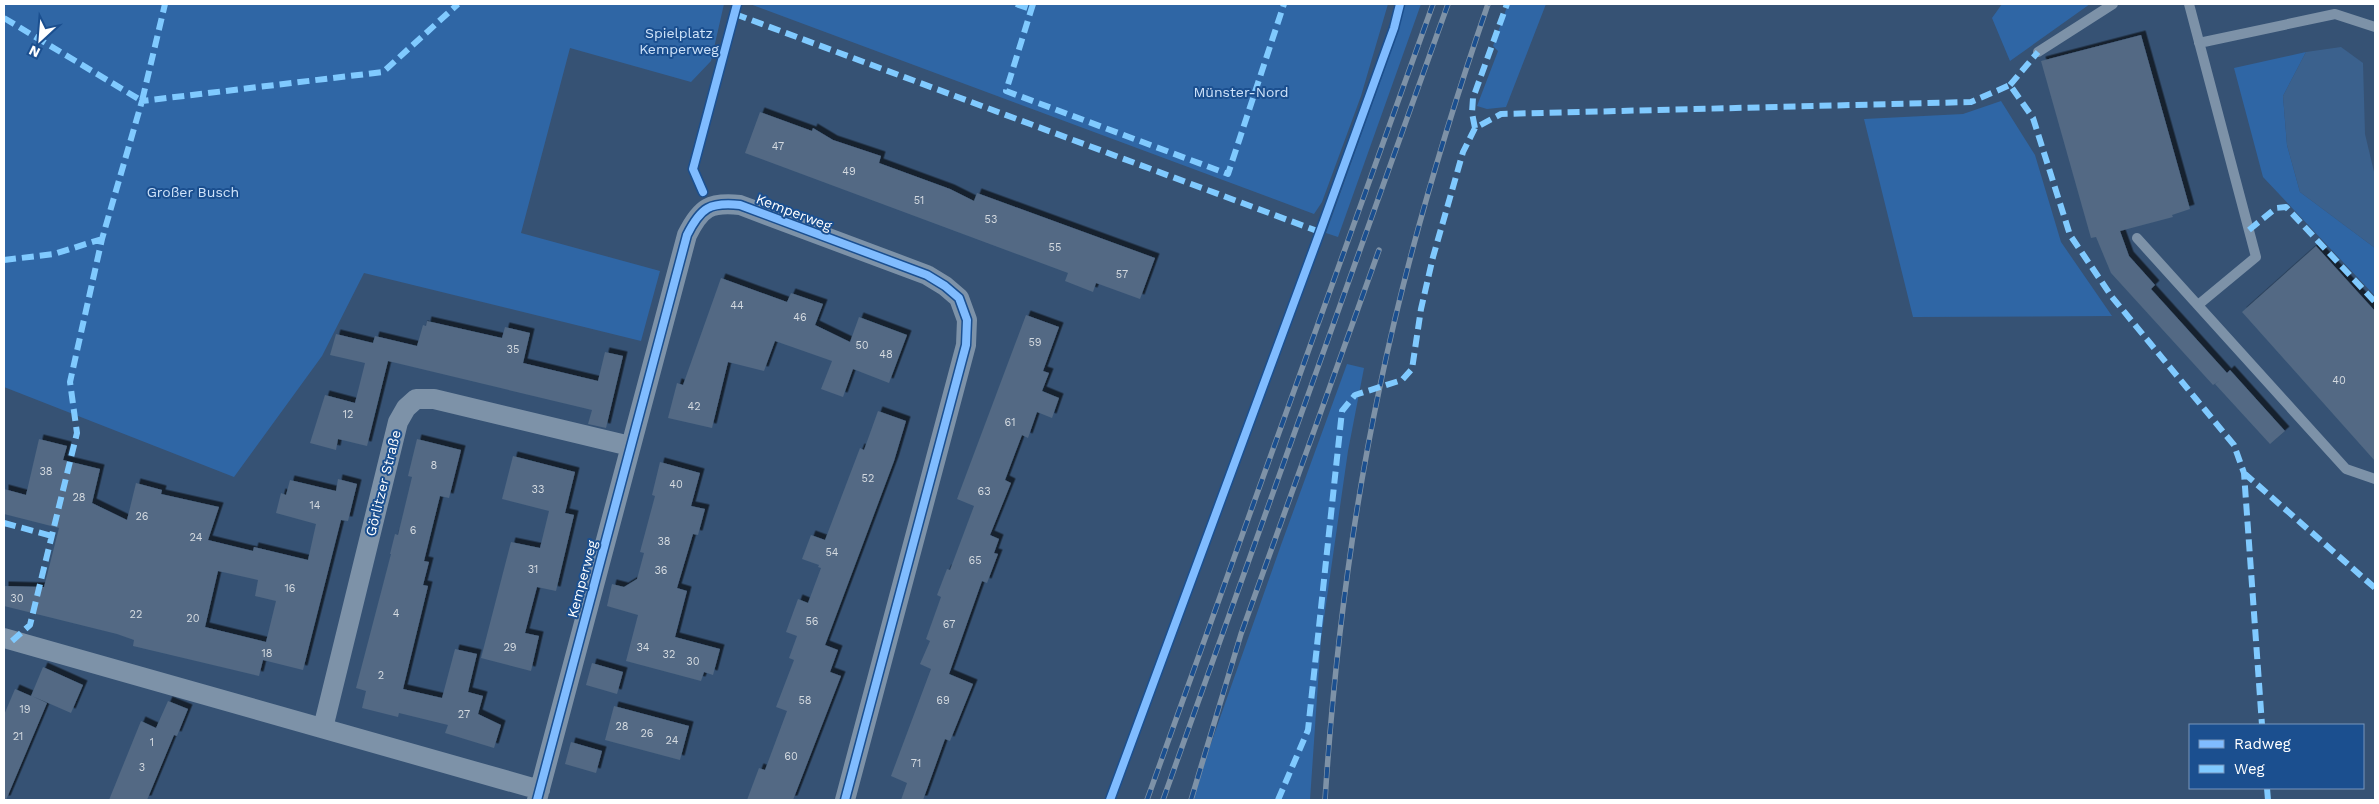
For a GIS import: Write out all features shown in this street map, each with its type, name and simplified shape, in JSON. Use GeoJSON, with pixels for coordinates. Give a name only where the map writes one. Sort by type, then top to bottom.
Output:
{"type":"FeatureCollection","features":[{"type":"Feature","properties":{"kind":"street","name":"Kemperweg"},"geometry":{"type":"LineString","coordinates":[[538,795],[687,235],[695,219],[707,208],[721,204],[740,205],[927,275],[960,298],[967,320],[966,345],[845,800]]}},
{"type":"Feature","properties":{"kind":"street","name":"Görlitzer Straße"},"geometry":{"type":"LineString","coordinates":[[323,728],[398,422],[406,408],[416,398],[434,399],[630,446]]}},
{"type":"Feature","properties":{"kind":"street"},"geometry":{"type":"LineString","coordinates":[[4,638],[323,728],[538,795]]}},
{"type":"Feature","properties":{"kind":"lane"},"geometry":{"type":"LineString","coordinates":[[2038,52],[2113,4]]}},
{"type":"Feature","properties":{"kind":"lane"},"geometry":{"type":"LineString","coordinates":[[2189,4],[2256,256],[2198,305]]}},
{"type":"Feature","properties":{"kind":"lane"},"geometry":{"type":"LineString","coordinates":[[2199,43],[2335,14],[2375,27]]}},
{"type":"Feature","properties":{"kind":"lane"},"geometry":{"type":"LineString","coordinates":[[2136,238],[2346,469],[2375,479]]}},
{"type":"Feature","properties":{"kind":"green space","name":"Großer Busch"},"geometry":{"type":"Polygon","coordinates":[[[4,4],[724,4],[711,61],[691,82],[570,48],[521,233],[660,271],[641,341],[364,273],[322,356],[234,477],[4,387],[4,4]]]}},
{"type":"Feature","properties":{"kind":"green space","name":"Münster-Nord"},"geometry":{"type":"Polygon","coordinates":[[[750,4],[1388,4],[1361,96],[1322,202],[1314,214],[750,4]]]}},
{"type":"Feature","properties":{"kind":"green space"},"geometry":{"type":"Polygon","coordinates":[[[1405,4],[1421,4],[1338,237],[1326,233],[1399,29],[1405,4]]]}},
{"type":"Feature","properties":{"kind":"green space"},"geometry":{"type":"Polygon","coordinates":[[[1508,4],[1546,4],[1506,107],[1487,109],[1477,106],[1498,51],[1493,46],[1508,4]]]}},
{"type":"Feature","properties":{"kind":"green space"},"geometry":{"type":"Polygon","coordinates":[[[2002,4],[2090,4],[2010,61],[1992,18],[2002,4]]]}},
{"type":"Feature","properties":{"kind":"green space"},"geometry":{"type":"Polygon","coordinates":[[[2306,52],[2283,96],[2287,145],[2300,192],[2375,248],[2375,296],[2263,177],[2234,68],[2306,52]]]}},
{"type":"Feature","properties":{"kind":"green space"},"geometry":{"type":"Polygon","coordinates":[[[2001,101],[2035,155],[2061,242],[2112,316],[1913,317],[1864,119],[1963,114],[2001,101]]]}},
{"type":"Feature","properties":{"kind":"green space"},"geometry":{"type":"Polygon","coordinates":[[[1347,364],[1364,368],[1348,451],[1321,639],[1310,800],[1191,800],[1281,545],[1347,364]]]}},
{"type":"Feature","properties":{"kind":"shaded area"},"geometry":{"type":"Polygon","coordinates":[[[2341,47],[2363,63],[2365,134],[2375,176],[2375,248],[2300,192],[2287,145],[2283,96],[2306,52],[2341,47]]]}},
{"type":"Feature","properties":{"kind":"building"},"geometry":{"type":"Polygon","coordinates":[[[2141,35],[2190,209],[2172,215],[2173,217],[2120,231],[2129,256],[2155,285],[2151,289],[2227,373],[2230,370],[2285,431],[2270,444],[2215,384],[2219,381],[2213,385],[2111,273],[2096,237],[2091,238],[2041,61],[2141,35]]]}},
{"type":"Feature","properties":{"kind":"building"},"geometry":{"type":"Polygon","coordinates":[[[760,112],[812,131],[813,128],[833,140],[881,156],[879,163],[950,189],[974,201],[977,193],[1155,258],[1140,299],[1096,283],[1093,292],[1065,281],[1068,273],[745,153],[760,112]]]}},
{"type":"Feature","properties":{"kind":"building"},"geometry":{"type":"Polygon","coordinates":[[[2316,246],[2375,311],[2375,461],[2242,312],[2316,246]]]}},
{"type":"Feature","properties":{"kind":"building"},"geometry":{"type":"Polygon","coordinates":[[[721,278],[787,302],[791,293],[823,304],[815,325],[850,342],[859,317],[907,335],[889,383],[853,369],[843,397],[821,389],[832,361],[775,341],[764,371],[728,362],[712,428],[668,418],[677,383],[683,385],[721,278]]]}},
{"type":"Feature","properties":{"kind":"building"},"geometry":{"type":"Polygon","coordinates":[[[1026,315],[1059,327],[1043,371],[1049,373],[1042,391],[1059,398],[1052,418],[1037,412],[1028,438],[1022,435],[1005,480],[1011,483],[990,535],[999,539],[994,553],[998,554],[987,583],[982,581],[949,674],[973,684],[950,741],[945,739],[923,800],[901,800],[907,783],[891,776],[931,669],[920,664],[930,641],[926,639],[941,597],[937,595],[947,569],[950,570],[974,506],[957,499],[1026,315]]]}},
{"type":"Feature","properties":{"kind":"building"},"geometry":{"type":"Polygon","coordinates":[[[427,321],[502,338],[505,327],[530,333],[523,363],[598,381],[605,352],[623,356],[606,428],[588,424],[592,410],[388,361],[367,446],[338,439],[336,450],[310,443],[325,395],[355,403],[365,363],[330,355],[336,334],[373,343],[375,336],[417,346],[423,325],[426,326],[427,321]]]}},
{"type":"Feature","properties":{"kind":"building"},"geometry":{"type":"Polygon","coordinates":[[[878,411],[906,421],[894,461],[825,645],[838,650],[830,672],[841,676],[793,800],[747,800],[759,768],[765,770],[787,711],[776,707],[794,660],[789,658],[797,636],[786,632],[798,599],[808,603],[821,568],[818,567],[819,565],[802,559],[811,535],[825,540],[860,448],[864,450],[878,411]]]}},
{"type":"Feature","properties":{"kind":"building"},"geometry":{"type":"Polygon","coordinates":[[[39,439],[67,446],[63,460],[100,469],[92,503],[127,520],[136,483],[162,490],[161,494],[219,507],[208,540],[253,551],[254,547],[308,560],[316,524],[276,513],[281,493],[286,495],[290,480],[336,491],[338,479],[357,484],[348,521],[341,520],[303,670],[263,660],[259,676],[133,646],[134,640],[117,634],[4,606],[4,586],[44,587],[59,528],[4,514],[4,489],[26,495],[39,439]],[[218,571],[205,627],[266,642],[276,601],[255,596],[258,580],[218,571]]]}},
{"type":"Feature","properties":{"kind":"building"},"geometry":{"type":"Polygon","coordinates":[[[417,439],[461,450],[449,498],[440,496],[424,561],[429,562],[423,585],[428,586],[403,689],[442,698],[455,649],[477,654],[468,692],[483,696],[478,714],[501,725],[494,748],[445,733],[448,725],[399,713],[398,717],[362,708],[366,691],[356,688],[395,534],[398,535],[412,477],[408,476],[417,439]]]}},
{"type":"Feature","properties":{"kind":"building"},"geometry":{"type":"Polygon","coordinates":[[[513,456],[575,472],[565,513],[574,515],[556,591],[537,587],[525,633],[539,636],[531,671],[481,658],[511,542],[540,548],[549,511],[502,499],[513,456]]]}},
{"type":"Feature","properties":{"kind":"building"},"geometry":{"type":"Polygon","coordinates":[[[660,462],[700,473],[691,506],[705,509],[698,535],[693,534],[677,588],[687,591],[675,637],[720,649],[713,675],[704,672],[701,681],[626,661],[638,615],[607,606],[612,584],[624,587],[637,579],[644,553],[640,552],[655,496],[652,495],[660,462]]]}},
{"type":"Feature","properties":{"kind":"building"},"geometry":{"type":"Polygon","coordinates":[[[592,663],[623,672],[617,694],[586,685],[592,663]]]}},
{"type":"Feature","properties":{"kind":"building"},"geometry":{"type":"Polygon","coordinates":[[[43,667],[83,685],[71,713],[32,696],[47,703],[6,800],[4,800],[4,715],[15,689],[31,696],[43,667]]]}},
{"type":"Feature","properties":{"kind":"building"},"geometry":{"type":"Polygon","coordinates":[[[168,701],[188,709],[177,736],[174,735],[147,800],[109,800],[141,721],[156,728],[168,701]]]}},
{"type":"Feature","properties":{"kind":"building"},"geometry":{"type":"Polygon","coordinates":[[[614,706],[689,726],[680,760],[605,740],[614,706]]]}},
{"type":"Feature","properties":{"kind":"building"},"geometry":{"type":"Polygon","coordinates":[[[571,742],[602,751],[596,773],[565,764],[571,742]]]}},
{"type":"Feature","properties":{"kind":"railway"},"geometry":{"type":"LineString","coordinates":[[1147,800],[1433,4]]}},
{"type":"Feature","properties":{"kind":"railway"},"geometry":{"type":"LineString","coordinates":[[1163,800],[1448,4]]}},
{"type":"Feature","properties":{"kind":"railway"},"geometry":{"type":"LineString","coordinates":[[1325,800],[1333,696],[1345,592],[1360,489],[1380,386],[1402,289],[1428,193],[1488,4]]}},
{"type":"Feature","properties":{"kind":"railway"},"geometry":{"type":"LineString","coordinates":[[1191,800],[1241,634],[1379,250]]}},
{"type":"Feature","properties":{"kind":"marked path"},"geometry":{"type":"LineString","coordinates":[[4,18],[142,101],[165,4]]}},
{"type":"Feature","properties":{"kind":"marked path"},"geometry":{"type":"LineString","coordinates":[[12,641],[30,625],[77,433],[70,382],[102,239],[142,101],[383,72],[458,4]]}},
{"type":"Feature","properties":{"kind":"marked path"},"geometry":{"type":"LineString","coordinates":[[1016,4],[1031,9]]}},
{"type":"Feature","properties":{"kind":"marked path"},"geometry":{"type":"LineString","coordinates":[[1033,4],[1006,91],[1228,174],[1284,4]]}},
{"type":"Feature","properties":{"kind":"marked path"},"geometry":{"type":"LineString","coordinates":[[1475,128],[1472,113],[1473,98],[1507,4]]}},
{"type":"Feature","properties":{"kind":"marked path"},"geometry":{"type":"LineString","coordinates":[[735,14],[1320,232]]}},
{"type":"Feature","properties":{"kind":"marked path"},"geometry":{"type":"LineString","coordinates":[[2010,85],[2038,52]]}},
{"type":"Feature","properties":{"kind":"marked path"},"geometry":{"type":"LineString","coordinates":[[1278,800],[1308,730],[1342,411],[1355,395],[1402,380],[1412,369],[1421,309],[1433,257],[1463,152],[1475,128],[1501,114],[1971,102],[2010,85],[2033,118],[2070,235],[2112,297],[2234,445],[2244,473],[2262,724]]}},
{"type":"Feature","properties":{"kind":"marked path"},"geometry":{"type":"LineString","coordinates":[[2249,230],[2276,208],[2286,207],[2375,302]]}},
{"type":"Feature","properties":{"kind":"marked path"},"geometry":{"type":"LineString","coordinates":[[4,260],[54,254],[102,239]]}},
{"type":"Feature","properties":{"kind":"marked path"},"geometry":{"type":"LineString","coordinates":[[2244,473],[2375,588]]}},
{"type":"Feature","properties":{"kind":"marked path"},"geometry":{"type":"LineString","coordinates":[[4,523],[52,536]]}},
{"type":"Feature","properties":{"kind":"marked path"},"geometry":{"type":"LineString","coordinates":[[2267,789],[2268,800]]}},
{"type":"Feature","properties":{"kind":"cycle path"},"geometry":{"type":"LineString","coordinates":[[703,192],[693,169],[737,4]]}},
{"type":"Feature","properties":{"kind":"cycle path"},"geometry":{"type":"LineString","coordinates":[[1110,800],[1320,232],[1394,28],[1400,4]]}},
{"type":"Feature","properties":{"kind":"cycle path"},"geometry":{"type":"LineString","coordinates":[[537,800],[687,235],[702,212],[721,204],[740,205],[927,275],[945,286],[959,298],[967,320],[966,345],[845,800]]}},
{"type":"Feature","properties":{"kind":"park label","name":"Spielplatz Kemperweg"},"geometry":{"type":"Point","coordinates":[679,42]}}]}
